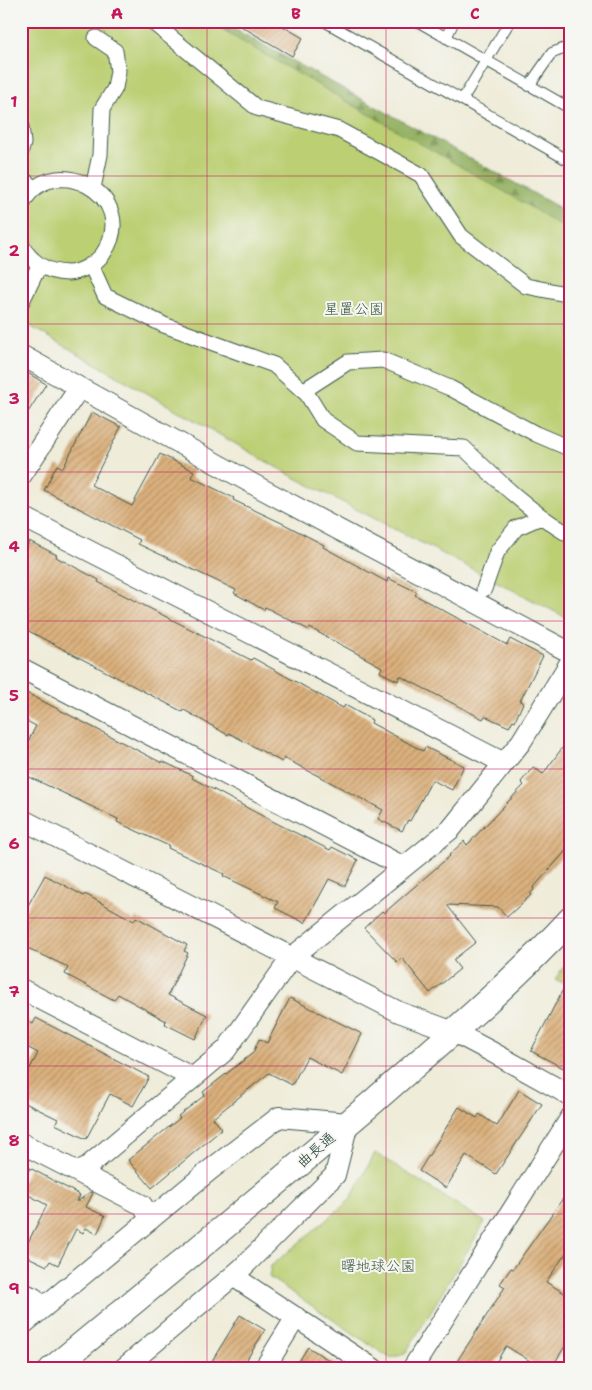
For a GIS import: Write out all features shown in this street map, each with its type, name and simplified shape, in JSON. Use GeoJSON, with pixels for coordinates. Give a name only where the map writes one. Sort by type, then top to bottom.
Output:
{"type":"FeatureCollection","features":[{"type":"Feature","properties":{"kind":"street"},"geometry":{"type":"LineString","coordinates":[[151,21],[257,108],[339,130],[422,175],[462,236],[526,286],[571,295]]}},
{"type":"Feature","properties":{"kind":"street"},"geometry":{"type":"LineString","coordinates":[[94,188],[100,155],[102,109],[115,88],[118,71],[115,51],[96,38]]}},
{"type":"Feature","properties":{"kind":"street"},"geometry":{"type":"LineString","coordinates":[[21,126],[23,143],[21,151]]}},
{"type":"Feature","properties":{"kind":"street"},"geometry":{"type":"LineString","coordinates":[[21,177],[34,189]]}},
{"type":"Feature","properties":{"kind":"street"},"geometry":{"type":"LineString","coordinates":[[21,207],[24,200],[34,189],[47,181],[63,178],[79,180],[94,188],[104,199],[111,214],[112,230],[108,246],[99,258],[90,265],[70,273],[54,272],[39,266],[28,256],[21,245]]}},
{"type":"Feature","properties":{"kind":"street"},"geometry":{"type":"LineString","coordinates":[[90,265],[105,296],[164,325],[274,365],[303,391],[323,420],[357,442],[464,448],[508,490],[541,517],[571,536]]}},
{"type":"Feature","properties":{"kind":"street"},"geometry":{"type":"LineString","coordinates":[[21,303],[26,282],[39,266]]}},
{"type":"Feature","properties":{"kind":"street"},"geometry":{"type":"LineString","coordinates":[[21,355],[262,489],[571,653]]}},
{"type":"Feature","properties":{"kind":"street"},"geometry":{"type":"LineString","coordinates":[[303,391],[348,362],[383,360],[450,388],[536,434],[571,449]]}},
{"type":"Feature","properties":{"kind":"street"},"geometry":{"type":"LineString","coordinates":[[21,476],[79,388]]}},
{"type":"Feature","properties":{"kind":"street"},"geometry":{"type":"LineString","coordinates":[[21,516],[504,763]]}},
{"type":"Feature","properties":{"kind":"street"},"geometry":{"type":"LineString","coordinates":[[484,589],[497,552],[516,528],[541,517]]}},
{"type":"Feature","properties":{"kind":"street"},"geometry":{"type":"LineString","coordinates":[[80,1173],[226,1050],[291,958],[451,829],[521,742],[571,661]]}},
{"type":"Feature","properties":{"kind":"street"},"geometry":{"type":"LineString","coordinates":[[21,668],[404,867]]}},
{"type":"Feature","properties":{"kind":"street"},"geometry":{"type":"LineString","coordinates":[[21,820],[399,1012],[454,1032],[571,1096]]}},
{"type":"Feature","properties":{"kind":"street","name":"曲長通"},"geometry":{"type":"LineString","coordinates":[[52,1369],[240,1215],[454,1032],[546,947],[571,919]]}},
{"type":"Feature","properties":{"kind":"street"},"geometry":{"type":"LineString","coordinates":[[21,989],[192,1078]]}},
{"type":"Feature","properties":{"kind":"street"},"geometry":{"type":"LineString","coordinates":[[21,1326],[210,1170],[279,1117],[348,1123],[334,1175],[233,1276],[122,1369]]}},
{"type":"Feature","properties":{"kind":"street"},"geometry":{"type":"LineString","coordinates":[[412,1369],[571,1117]]}},
{"type":"Feature","properties":{"kind":"street"},"geometry":{"type":"LineString","coordinates":[[21,1143],[142,1205],[151,1219]]}},
{"type":"Feature","properties":{"kind":"street"},"geometry":{"type":"LineString","coordinates":[[233,1276],[374,1369]]}},
{"type":"Feature","properties":{"kind":"street"},"geometry":{"type":"LineString","coordinates":[[21,1292],[34,1298],[43,1308]]}},
{"type":"Feature","properties":{"kind":"street"},"geometry":{"type":"LineString","coordinates":[[264,1369],[296,1317]]}},
{"type":"Feature","properties":{"kind":"lane"},"geometry":{"type":"LineString","coordinates":[[324,21],[571,162]]}},
{"type":"Feature","properties":{"kind":"lane"},"geometry":{"type":"LineString","coordinates":[[417,21],[571,110]]}},
{"type":"Feature","properties":{"kind":"lane"},"geometry":{"type":"LineString","coordinates":[[446,38],[454,21]]}},
{"type":"Feature","properties":{"kind":"lane"},"geometry":{"type":"LineString","coordinates":[[462,100],[510,21]]}},
{"type":"Feature","properties":{"kind":"lane"},"geometry":{"type":"LineString","coordinates":[[529,86],[552,53],[571,46]]}},
{"type":"Feature","properties":{"kind":"green space","name":"星置公園"},"geometry":{"type":"Polygon","coordinates":[[[21,21],[206,21],[505,192],[571,232],[571,620],[290,475],[21,321],[21,21]]]}},
{"type":"Feature","properties":{"kind":"green space"},"geometry":{"type":"Polygon","coordinates":[[[163,21],[220,21],[571,214],[571,331],[163,21]]]}},
{"type":"Feature","properties":{"kind":"green space"},"geometry":{"type":"Polygon","coordinates":[[[571,957],[571,987],[555,979],[571,957]]]}},
{"type":"Feature","properties":{"kind":"green space","name":"曙地球公園"},"geometry":{"type":"Polygon","coordinates":[[[375,1153],[485,1222],[405,1354],[390,1358],[269,1277],[271,1266],[350,1200],[375,1153]]]}},
{"type":"Feature","properties":{"kind":"building"},"geometry":{"type":"Polygon","coordinates":[[[232,21],[274,21],[303,38],[292,56],[232,21]]]}},
{"type":"Feature","properties":{"kind":"building"},"geometry":{"type":"Polygon","coordinates":[[[21,369],[46,384],[21,423],[21,369]]]}},
{"type":"Feature","properties":{"kind":"building"},"geometry":{"type":"Polygon","coordinates":[[[92,412],[121,427],[91,485],[132,506],[160,454],[194,471],[191,477],[324,545],[323,547],[387,582],[388,578],[417,592],[415,595],[507,645],[510,639],[543,656],[520,701],[523,703],[515,721],[513,720],[509,727],[485,716],[483,719],[400,676],[398,681],[380,672],[382,667],[310,628],[309,630],[265,607],[264,610],[234,593],[236,590],[138,544],[140,540],[44,490],[57,465],[63,468],[92,412]]]}},
{"type":"Feature","properties":{"kind":"building"},"geometry":{"type":"Polygon","coordinates":[[[29,541],[57,555],[56,557],[99,580],[98,582],[251,660],[253,658],[343,708],[345,705],[372,720],[371,723],[423,751],[425,747],[464,766],[452,790],[432,780],[410,821],[408,820],[402,831],[378,819],[383,810],[284,758],[282,762],[229,733],[228,735],[184,710],[183,712],[21,627],[21,543],[27,546],[29,541]]]}},
{"type":"Feature","properties":{"kind":"building"},"geometry":{"type":"Polygon","coordinates":[[[21,690],[162,763],[162,761],[193,776],[192,778],[268,819],[330,850],[332,847],[358,860],[345,886],[329,879],[305,923],[275,908],[278,902],[168,848],[169,846],[117,822],[118,819],[21,773],[21,755],[36,726],[21,718],[21,690]]]}},
{"type":"Feature","properties":{"kind":"building"},"geometry":{"type":"Polygon","coordinates":[[[571,736],[571,845],[533,888],[534,890],[531,895],[507,917],[498,907],[447,905],[476,942],[453,960],[460,969],[430,993],[402,958],[397,962],[364,928],[450,856],[464,841],[467,845],[524,785],[521,782],[533,767],[543,774],[571,736]]]}},
{"type":"Feature","properties":{"kind":"building"},"geometry":{"type":"Polygon","coordinates":[[[45,875],[134,921],[136,917],[187,945],[184,951],[188,953],[168,995],[207,1015],[195,1039],[165,1024],[166,1021],[118,994],[114,1000],[65,974],[68,967],[21,945],[21,918],[45,875]]]}},
{"type":"Feature","properties":{"kind":"building"},"geometry":{"type":"Polygon","coordinates":[[[571,974],[571,1072],[531,1051],[571,974]]]}},
{"type":"Feature","properties":{"kind":"building"},"geometry":{"type":"Polygon","coordinates":[[[290,998],[362,1034],[342,1075],[307,1057],[292,1085],[269,1073],[213,1118],[222,1129],[152,1188],[128,1160],[180,1118],[178,1116],[205,1095],[203,1092],[253,1053],[259,1039],[267,1043],[290,998]]]}},
{"type":"Feature","properties":{"kind":"building"},"geometry":{"type":"Polygon","coordinates":[[[21,1018],[33,1024],[36,1018],[149,1077],[133,1106],[110,1094],[86,1139],[55,1124],[58,1119],[21,1101],[21,1086],[38,1053],[21,1044],[21,1018]]]}},
{"type":"Feature","properties":{"kind":"building"},"geometry":{"type":"Polygon","coordinates":[[[519,1090],[542,1104],[496,1174],[466,1155],[446,1188],[419,1171],[459,1107],[477,1118],[479,1114],[497,1126],[519,1090]]]}},
{"type":"Feature","properties":{"kind":"building"},"geometry":{"type":"Polygon","coordinates":[[[30,1168],[80,1195],[77,1202],[90,1192],[93,1193],[86,1207],[105,1216],[97,1234],[86,1228],[83,1233],[76,1229],[58,1265],[50,1261],[47,1266],[22,1254],[47,1205],[21,1191],[21,1184],[30,1168]]]}},
{"type":"Feature","properties":{"kind":"building"},"geometry":{"type":"Polygon","coordinates":[[[571,1187],[571,1246],[546,1282],[571,1297],[571,1336],[551,1369],[543,1369],[506,1346],[492,1369],[452,1369],[505,1287],[500,1284],[511,1268],[513,1269],[571,1187]]]}},
{"type":"Feature","properties":{"kind":"building"},"geometry":{"type":"Polygon","coordinates":[[[240,1315],[265,1330],[241,1369],[207,1369],[240,1315]]]}},
{"type":"Feature","properties":{"kind":"building"},"geometry":{"type":"Polygon","coordinates":[[[308,1347],[343,1369],[294,1369],[308,1347]]]}}]}
